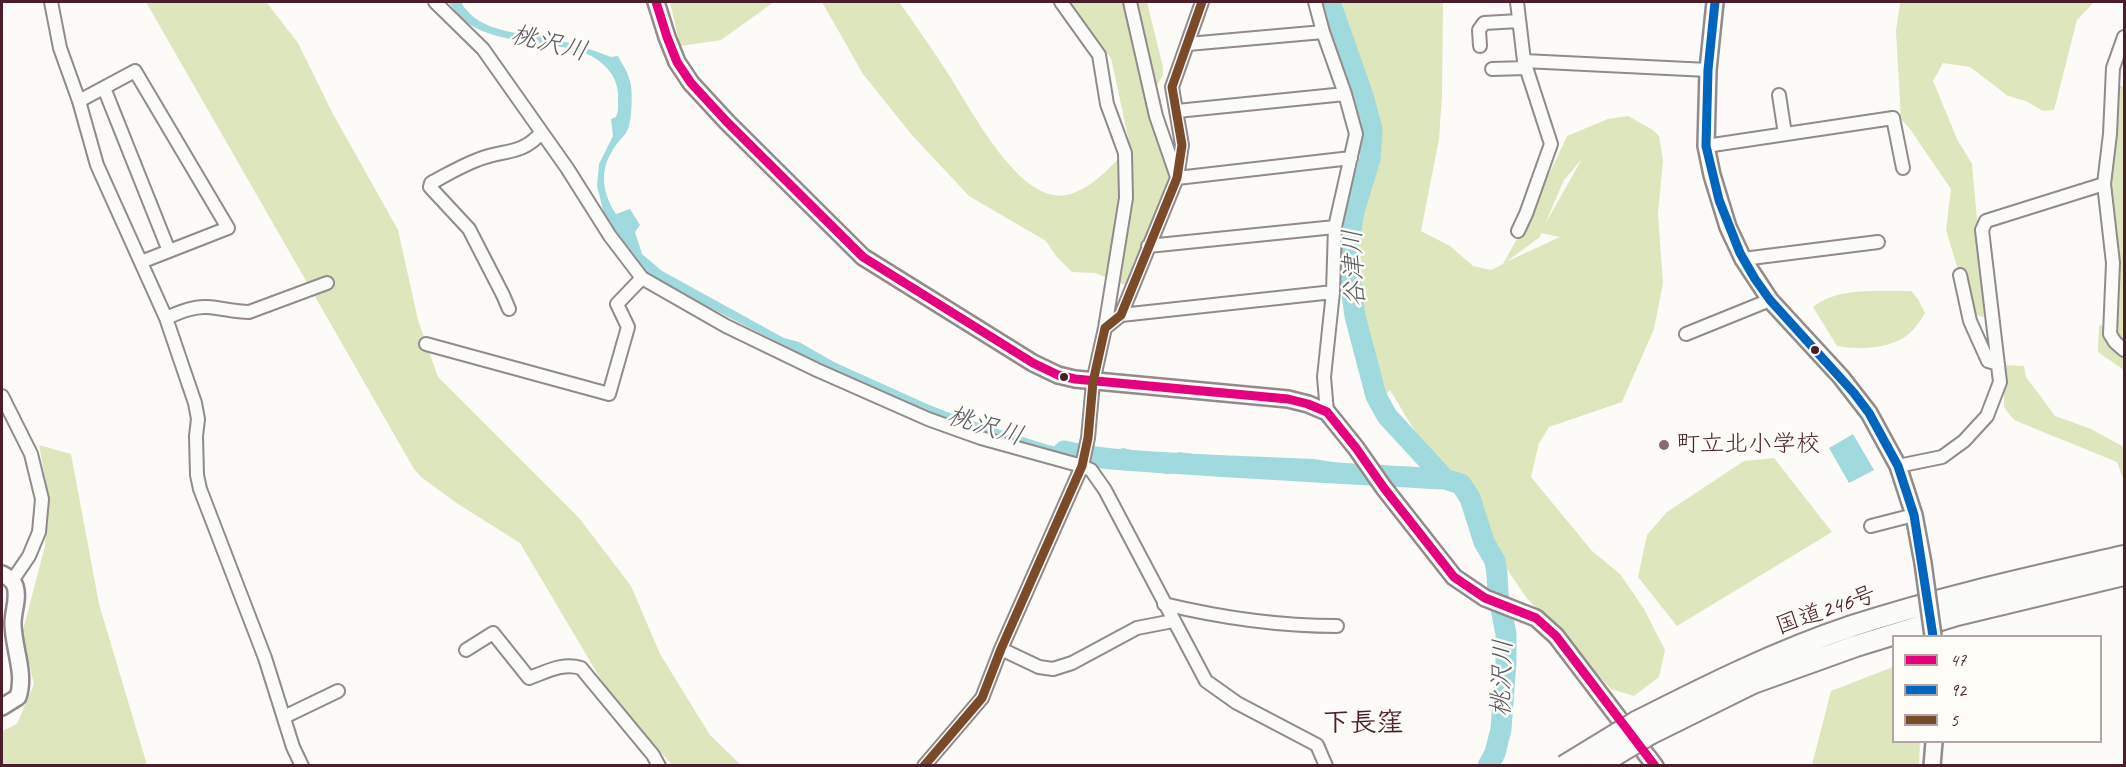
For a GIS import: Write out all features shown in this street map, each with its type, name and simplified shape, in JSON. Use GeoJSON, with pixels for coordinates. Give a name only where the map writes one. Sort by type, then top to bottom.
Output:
{"type":"FeatureCollection","features":[{"type":"Feature","properties":{"kind":"highway","name":"国道246号"},"geometry":{"type":"LineString","coordinates":[[1597,765],[1643,728],[1747,666],[1851,626],[1959,595],[2124,556]]}},
{"type":"Feature","properties":{"kind":"highway","name":"国道246号"},"geometry":{"type":"LineString","coordinates":[[1563,765],[1643,728],[1753,683],[1856,646],[1957,615],[2124,575]]}},
{"type":"Feature","properties":{"kind":"street"},"geometry":{"type":"LineString","coordinates":[[51,2],[60,48],[79,101],[97,165],[166,318],[195,403],[198,419],[197,476],[200,489],[265,658],[293,747],[302,765]]}},
{"type":"Feature","properties":{"kind":"street"},"geometry":{"type":"LineString","coordinates":[[435,2],[483,49],[567,168],[610,236],[642,278],[726,326],[817,370],[928,419],[981,438],[1091,470],[1105,490],[1206,681],[1237,703],[1317,746],[1326,765]]}},
{"type":"Feature","properties":{"kind":"street"},"geometry":{"type":"LineString","coordinates":[[656,2],[677,62],[691,83],[727,122],[863,257],[1034,363],[1059,375],[1093,382],[1288,399],[1327,412],[1454,577],[1485,597],[1536,618],[1556,636],[1655,765]]}},
{"type":"Feature","properties":{"kind":"street"},"geometry":{"type":"LineString","coordinates":[[924,765],[982,698],[1001,649],[1082,466],[1088,438],[1093,382],[1105,328],[1126,198],[1125,153],[1107,104],[1099,55],[1061,2]]}},
{"type":"Feature","properties":{"kind":"street"},"geometry":{"type":"LineString","coordinates":[[1130,2],[1156,116],[1177,178]]}},
{"type":"Feature","properties":{"kind":"street"},"geometry":{"type":"LineString","coordinates":[[1105,328],[1121,315],[1177,178],[1182,145],[1172,87],[1202,2]]}},
{"type":"Feature","properties":{"kind":"street"},"geometry":{"type":"LineString","coordinates":[[1316,2],[1323,32],[1345,94],[1356,134],[1335,227],[1333,292],[1324,377],[1327,412]]}},
{"type":"Feature","properties":{"kind":"street"},"geometry":{"type":"LineString","coordinates":[[1517,2],[1525,64],[1551,144],[1518,231]]}},
{"type":"Feature","properties":{"kind":"street"},"geometry":{"type":"LineString","coordinates":[[1714,2],[1708,70],[1706,146],[1719,200],[1743,259],[1770,300],[1854,393],[1869,413],[1898,466],[1914,515],[1933,635]]}},
{"type":"Feature","properties":{"kind":"street"},"geometry":{"type":"LineString","coordinates":[[1480,46],[1479,30],[1484,23],[1519,21]]}},
{"type":"Feature","properties":{"kind":"street"},"geometry":{"type":"LineString","coordinates":[[1188,44],[1323,32]]}},
{"type":"Feature","properties":{"kind":"street"},"geometry":{"type":"LineString","coordinates":[[2124,37],[2113,68],[2110,134],[2104,184],[2113,263],[2110,334],[2124,350]]}},
{"type":"Feature","properties":{"kind":"street"},"geometry":{"type":"LineString","coordinates":[[1492,69],[1525,64],[1708,70]]}},
{"type":"Feature","properties":{"kind":"street"},"geometry":{"type":"LineString","coordinates":[[79,101],[135,71],[228,228],[141,262]]}},
{"type":"Feature","properties":{"kind":"street"},"geometry":{"type":"LineString","coordinates":[[104,88],[169,251]]}},
{"type":"Feature","properties":{"kind":"street"},"geometry":{"type":"LineString","coordinates":[[1176,111],[1345,94]]}},
{"type":"Feature","properties":{"kind":"street"},"geometry":{"type":"LineString","coordinates":[[1779,95],[1785,134]]}},
{"type":"Feature","properties":{"kind":"street"},"geometry":{"type":"LineString","coordinates":[[1706,146],[1893,118],[1903,168]]}},
{"type":"Feature","properties":{"kind":"street"},"geometry":{"type":"LineString","coordinates":[[509,309],[469,229],[429,187],[431,183],[480,158],[518,150],[529,145],[542,133]]}},
{"type":"Feature","properties":{"kind":"street"},"geometry":{"type":"LineString","coordinates":[[1177,178],[1351,158]]}},
{"type":"Feature","properties":{"kind":"street"},"geometry":{"type":"LineString","coordinates":[[1898,466],[1942,457],[1964,441],[1987,416],[2000,382],[1982,230],[1986,221],[2104,184]]}},
{"type":"Feature","properties":{"kind":"street"},"geometry":{"type":"LineString","coordinates":[[1148,246],[1335,227]]}},
{"type":"Feature","properties":{"kind":"street"},"geometry":{"type":"LineString","coordinates":[[1743,259],[1878,242]]}},
{"type":"Feature","properties":{"kind":"street"},"geometry":{"type":"LineString","coordinates":[[1960,276],[1970,321],[1988,361],[1998,364]]}},
{"type":"Feature","properties":{"kind":"street"},"geometry":{"type":"LineString","coordinates":[[426,344],[609,394],[628,327],[617,304],[642,278]]}},
{"type":"Feature","properties":{"kind":"street"},"geometry":{"type":"LineString","coordinates":[[166,318],[182,311],[206,306],[249,312],[327,283]]}},
{"type":"Feature","properties":{"kind":"street"},"geometry":{"type":"LineString","coordinates":[[1121,315],[1333,292]]}},
{"type":"Feature","properties":{"kind":"street"},"geometry":{"type":"LineString","coordinates":[[1686,334],[1770,300]]}},
{"type":"Feature","properties":{"kind":"street"},"geometry":{"type":"LineString","coordinates":[[2,402],[31,454],[42,499],[39,532],[29,556],[7,578],[17,595],[13,622],[22,679],[18,697],[2,707]]}},
{"type":"Feature","properties":{"kind":"street"},"geometry":{"type":"LineString","coordinates":[[1871,526],[1914,515]]}},
{"type":"Feature","properties":{"kind":"street"},"geometry":{"type":"LineString","coordinates":[[1164,604],[1261,623],[1337,626]]}},
{"type":"Feature","properties":{"kind":"street"},"geometry":{"type":"LineString","coordinates":[[1001,649],[1039,667],[1053,669],[1072,663],[1137,628],[1173,621]]}},
{"type":"Feature","properties":{"kind":"street"},"geometry":{"type":"LineString","coordinates":[[466,650],[492,633],[529,678],[560,666],[580,668],[659,765]]}},
{"type":"Feature","properties":{"kind":"street"},"geometry":{"type":"LineString","coordinates":[[284,717],[338,691]]}},
{"type":"Feature","properties":{"kind":"street"},"geometry":{"type":"LineString","coordinates":[[1932,765],[1934,743]]}},
{"type":"Feature","properties":{"kind":"green space"},"geometry":{"type":"Polygon","coordinates":[[[146,2],[266,2],[298,43],[333,114],[398,230],[418,320],[438,377],[579,518],[631,586],[660,654],[710,735],[741,765],[672,765],[609,693],[520,543],[458,504],[421,477],[414,469],[146,2]]]}},
{"type":"Feature","properties":{"kind":"green space"},"geometry":{"type":"Polygon","coordinates":[[[670,2],[774,2],[721,40],[680,46],[670,2]]]}},
{"type":"Feature","properties":{"kind":"green space"},"geometry":{"type":"Polygon","coordinates":[[[822,2],[899,2],[938,58],[990,141],[1005,160],[1037,189],[1053,195],[1064,195],[1075,193],[1096,180],[1130,146],[1111,58],[1067,2],[1147,2],[1163,67],[1163,75],[1149,100],[1166,154],[1170,180],[1125,285],[1095,273],[1072,272],[1056,256],[1046,241],[969,196],[911,134],[863,74],[822,2]]]}},
{"type":"Feature","properties":{"kind":"green space"},"geometry":{"type":"Polygon","coordinates":[[[1338,2],[1443,2],[1439,139],[1421,231],[1450,246],[1473,266],[1491,270],[1503,264],[1527,221],[1567,136],[1608,119],[1628,116],[1659,136],[1663,160],[1658,214],[1663,283],[1654,329],[1622,402],[1549,427],[1539,443],[1531,477],[1592,551],[1620,574],[1644,609],[1665,650],[1659,677],[1634,696],[1611,689],[1526,597],[1481,531],[1477,492],[1433,461],[1390,390],[1386,394],[1371,347],[1361,299],[1366,294],[1363,294],[1357,282],[1350,237],[1380,136],[1338,2]],[[1582,159],[1564,180],[1545,224],[1582,159]],[[1541,233],[1540,237],[1506,262],[1560,237],[1541,233]]]}},
{"type":"Feature","properties":{"kind":"green space"},"geometry":{"type":"Polygon","coordinates":[[[2094,2],[2077,20],[2054,110],[2043,111],[2026,101],[2008,96],[1970,67],[1943,63],[1933,81],[1957,139],[1972,164],[1986,318],[1971,313],[1946,230],[1951,189],[1901,119],[1896,31],[1900,3],[2094,2]]]}},
{"type":"Feature","properties":{"kind":"green space"},"geometry":{"type":"Polygon","coordinates":[[[2116,84],[2124,87],[2124,345],[2113,332],[2117,238],[2111,185],[2118,130],[2116,84]]]}},
{"type":"Feature","properties":{"kind":"green space"},"geometry":{"type":"Polygon","coordinates":[[[1911,291],[1925,313],[1922,318],[1903,338],[1875,347],[1837,346],[1813,307],[1823,300],[1847,293],[1911,291]]]}},
{"type":"Feature","properties":{"kind":"green space"},"geometry":{"type":"Polygon","coordinates":[[[2099,325],[2106,327],[2114,350],[2124,356],[2124,370],[2098,352],[2099,325]]]}},
{"type":"Feature","properties":{"kind":"green space"},"geometry":{"type":"Polygon","coordinates":[[[2004,365],[2024,366],[2026,377],[2055,416],[2091,429],[2124,447],[2124,481],[2117,462],[2014,420],[2004,407],[2004,365]]]}},
{"type":"Feature","properties":{"kind":"green space"},"geometry":{"type":"Polygon","coordinates":[[[39,445],[71,454],[99,604],[147,765],[2,765],[2,731],[17,724],[34,684],[22,634],[45,546],[49,498],[39,445]]]}},
{"type":"Feature","properties":{"kind":"green space"},"geometry":{"type":"Polygon","coordinates":[[[1774,458],[1832,532],[1677,626],[1638,577],[1647,535],[1667,512],[1744,461],[1774,458]]]}},
{"type":"Feature","properties":{"kind":"green space"},"geometry":{"type":"Polygon","coordinates":[[[1892,667],[1892,743],[1920,743],[1919,765],[1812,765],[1831,691],[1892,667]]]}},
{"type":"Feature","properties":{"kind":"water"},"geometry":{"type":"Polygon","coordinates":[[[448,2],[461,2],[469,13],[492,27],[549,38],[611,57],[618,56],[629,78],[632,98],[629,127],[611,154],[605,171],[607,197],[616,214],[630,209],[640,225],[635,232],[642,254],[662,271],[784,338],[799,342],[834,362],[960,417],[1045,444],[1113,462],[1160,466],[1143,456],[1120,449],[1123,448],[1169,459],[1174,458],[1178,452],[1314,459],[1358,466],[1359,469],[1321,464],[1245,461],[1217,470],[1167,474],[1106,466],[1046,451],[940,419],[865,387],[685,295],[643,271],[622,247],[605,218],[597,186],[599,164],[613,136],[611,119],[616,117],[618,112],[617,86],[609,70],[586,53],[577,50],[512,40],[481,30],[466,22],[448,2]]]}},
{"type":"Feature","properties":{"kind":"water"},"geometry":{"type":"Polygon","coordinates":[[[1853,434],[1874,470],[1849,483],[1829,448],[1853,434]]]}},
{"type":"Feature","properties":{"kind":"waterway","name":"谷津川"},"geometry":{"type":"LineString","coordinates":[[1330,2],[1363,96],[1372,129],[1370,159],[1354,211],[1349,243],[1349,271],[1355,316],[1376,396],[1387,416],[1445,479]]}},
{"type":"Feature","properties":{"kind":"waterway","name":"桃沢川"},"geometry":{"type":"LineString","coordinates":[[1064,451],[1125,460],[1445,479],[1461,484],[1470,498],[1484,542],[1495,561],[1498,593],[1506,634],[1501,729],[1495,753],[1488,766]]}},
{"type":"Feature","properties":{"kind":"transit line","name":"47"},"geometry":{"type":"LineString","coordinates":[[656,2],[677,62],[691,83],[727,122],[863,257],[1033,363],[1058,375],[1075,379],[1288,399],[1327,412],[1454,577],[1485,598],[1536,618],[1556,636],[1655,766]]}},
{"type":"Feature","properties":{"kind":"transit line","name":"5"},"geometry":{"type":"LineString","coordinates":[[924,766],[982,698],[1001,649],[1082,466],[1088,438],[1093,382],[1105,328],[1121,315],[1177,178],[1182,145],[1172,87],[1202,2]]}},
{"type":"Feature","properties":{"kind":"transit line","name":"92"},"geometry":{"type":"LineString","coordinates":[[1715,2],[1708,70],[1706,146],[1719,200],[1740,253],[1755,279],[1770,300],[1854,393],[1869,413],[1898,466],[1914,515],[1933,635]]}},
{"type":"Feature","properties":{"kind":"place","name":"町立北小学校"},"geometry":{"type":"Point","coordinates":[1664,445]}},
{"type":"Feature","properties":{"kind":"district","name":"下長窪"},"geometry":{"type":"Point","coordinates":[1363,724]}}]}
